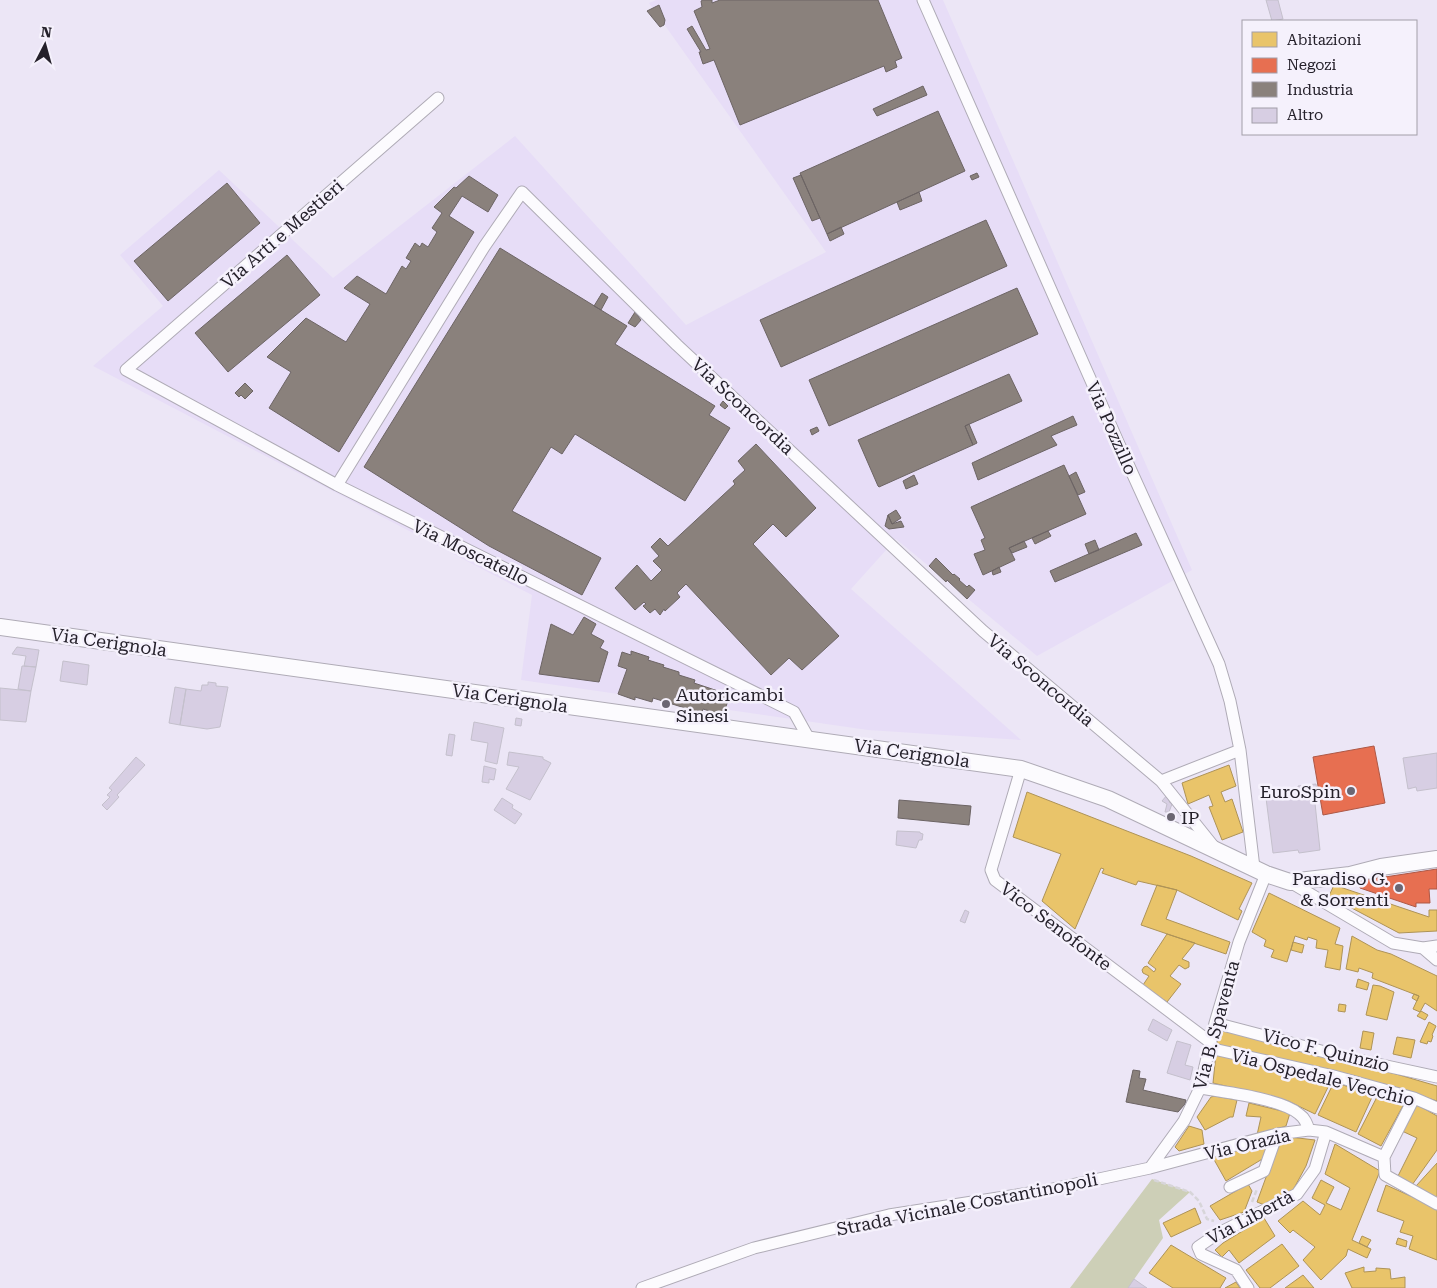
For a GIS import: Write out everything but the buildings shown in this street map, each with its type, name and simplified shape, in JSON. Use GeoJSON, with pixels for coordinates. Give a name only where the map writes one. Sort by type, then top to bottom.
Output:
{"type":"FeatureCollection","features":[{"type":"Feature","properties":{"kind":"street","name":"Via Pozzillo"},"geometry":{"type":"LineString","coordinates":[[923,0],[1119,444],[1219,664],[1230,701],[1240,750],[1260,871]]}},
{"type":"Feature","properties":{"kind":"street","name":"Via Arti e Mestieri"},"geometry":{"type":"LineString","coordinates":[[126,370],[438,98]]}},
{"type":"Feature","properties":{"kind":"street","name":"Via Sconcordia"},"geometry":{"type":"LineString","coordinates":[[337,485],[484,247],[522,192],[677,345],[983,631],[1161,782],[1218,852]]}},
{"type":"Feature","properties":{"kind":"street","name":"Via Moscatello"},"geometry":{"type":"LineString","coordinates":[[126,370],[337,485],[794,712],[809,739]]}},
{"type":"Feature","properties":{"kind":"street","name":"Via Cerignola"},"geometry":{"type":"LineString","coordinates":[[0,627],[1021,769],[1108,799],[1218,852],[1290,882]]}},
{"type":"Feature","properties":{"kind":"street"},"geometry":{"type":"LineString","coordinates":[[1161,782],[1240,750]]}},
{"type":"Feature","properties":{"kind":"street","name":"Vico Senofonte"},"geometry":{"type":"LineString","coordinates":[[1021,769],[991,870],[995,880],[1209,1045]]}},
{"type":"Feature","properties":{"kind":"street"},"geometry":{"type":"LineString","coordinates":[[1290,882],[1350,875],[1437,859]]}},
{"type":"Feature","properties":{"kind":"street","name":"Via B. Spaventa"},"geometry":{"type":"LineString","coordinates":[[1150,1168],[1184,1121],[1200,1088],[1215,1022],[1260,871]]}},
{"type":"Feature","properties":{"kind":"street"},"geometry":{"type":"LineString","coordinates":[[1290,882],[1393,943],[1423,948],[1437,946]]}},
{"type":"Feature","properties":{"kind":"street"},"geometry":{"type":"LineString","coordinates":[[1423,948],[1437,960]]}},
{"type":"Feature","properties":{"kind":"street","name":"Vico F. Quinzio"},"geometry":{"type":"LineString","coordinates":[[1215,1022],[1340,1056],[1437,1076]]}},
{"type":"Feature","properties":{"kind":"street","name":"Via Ospedale Vecchio"},"geometry":{"type":"LineString","coordinates":[[1209,1045],[1414,1098],[1437,1108]]}},
{"type":"Feature","properties":{"kind":"street"},"geometry":{"type":"LineString","coordinates":[[1200,1088],[1259,1098],[1292,1108],[1305,1119],[1309,1130]]}},
{"type":"Feature","properties":{"kind":"street"},"geometry":{"type":"LineString","coordinates":[[1414,1098],[1384,1157],[1385,1175],[1437,1204]]}},
{"type":"Feature","properties":{"kind":"street","name":"Via Orazia"},"geometry":{"type":"LineString","coordinates":[[1150,1168],[1277,1134],[1309,1130],[1326,1132],[1384,1157]]}},
{"type":"Feature","properties":{"kind":"street","name":"Via Libertà"},"geometry":{"type":"LineString","coordinates":[[1248,1288],[1236,1270],[1202,1254],[1198,1246],[1297,1194],[1315,1169],[1326,1132]]}},
{"type":"Feature","properties":{"kind":"street"},"geometry":{"type":"LineString","coordinates":[[1230,1187],[1264,1171],[1277,1134]]}},
{"type":"Feature","properties":{"kind":"street","name":"Strada Vicinale Costantinopoli"},"geometry":{"type":"LineString","coordinates":[[642,1288],[754,1248],[889,1214],[1048,1190],[1150,1168]]}},
{"type":"Feature","properties":{"kind":"path"},"geometry":{"type":"LineString","coordinates":[[1150,1168],[1152,1179],[1161,1184],[1190,1192],[1199,1200],[1207,1219],[1217,1223]]}},
{"type":"Feature","properties":{"kind":"path"},"geometry":{"type":"LineString","coordinates":[[1245,1220],[1264,1171]]}},
{"type":"Feature","properties":{"kind":"shaded area"},"geometry":{"type":"Polygon","coordinates":[[[656,0],[943,0],[1192,570],[1037,656],[896,539],[851,589],[1021,740],[868,730],[521,680],[532,595],[93,366],[163,306],[120,255],[219,170],[333,278],[515,136],[686,325],[826,252],[649,3],[656,0]]]}},
{"type":"Feature","properties":{"kind":"green space"},"geometry":{"type":"Polygon","coordinates":[[[1152,1179],[1190,1192],[1159,1220],[1163,1238],[1128,1288],[1070,1288],[1152,1179]]]}},
{"type":"Feature","properties":{"kind":"place","name":"Autoricambi Sinesi"},"geometry":{"type":"Point","coordinates":[666,704]}},
{"type":"Feature","properties":{"kind":"place","name":"EuroSpin"},"geometry":{"type":"Point","coordinates":[1351,791]}},
{"type":"Feature","properties":{"kind":"place","name":"IP"},"geometry":{"type":"Point","coordinates":[1171,817]}},
{"type":"Feature","properties":{"kind":"place","name":"Paradiso G. & Sorrenti"},"geometry":{"type":"Point","coordinates":[1399,888]}}]}
